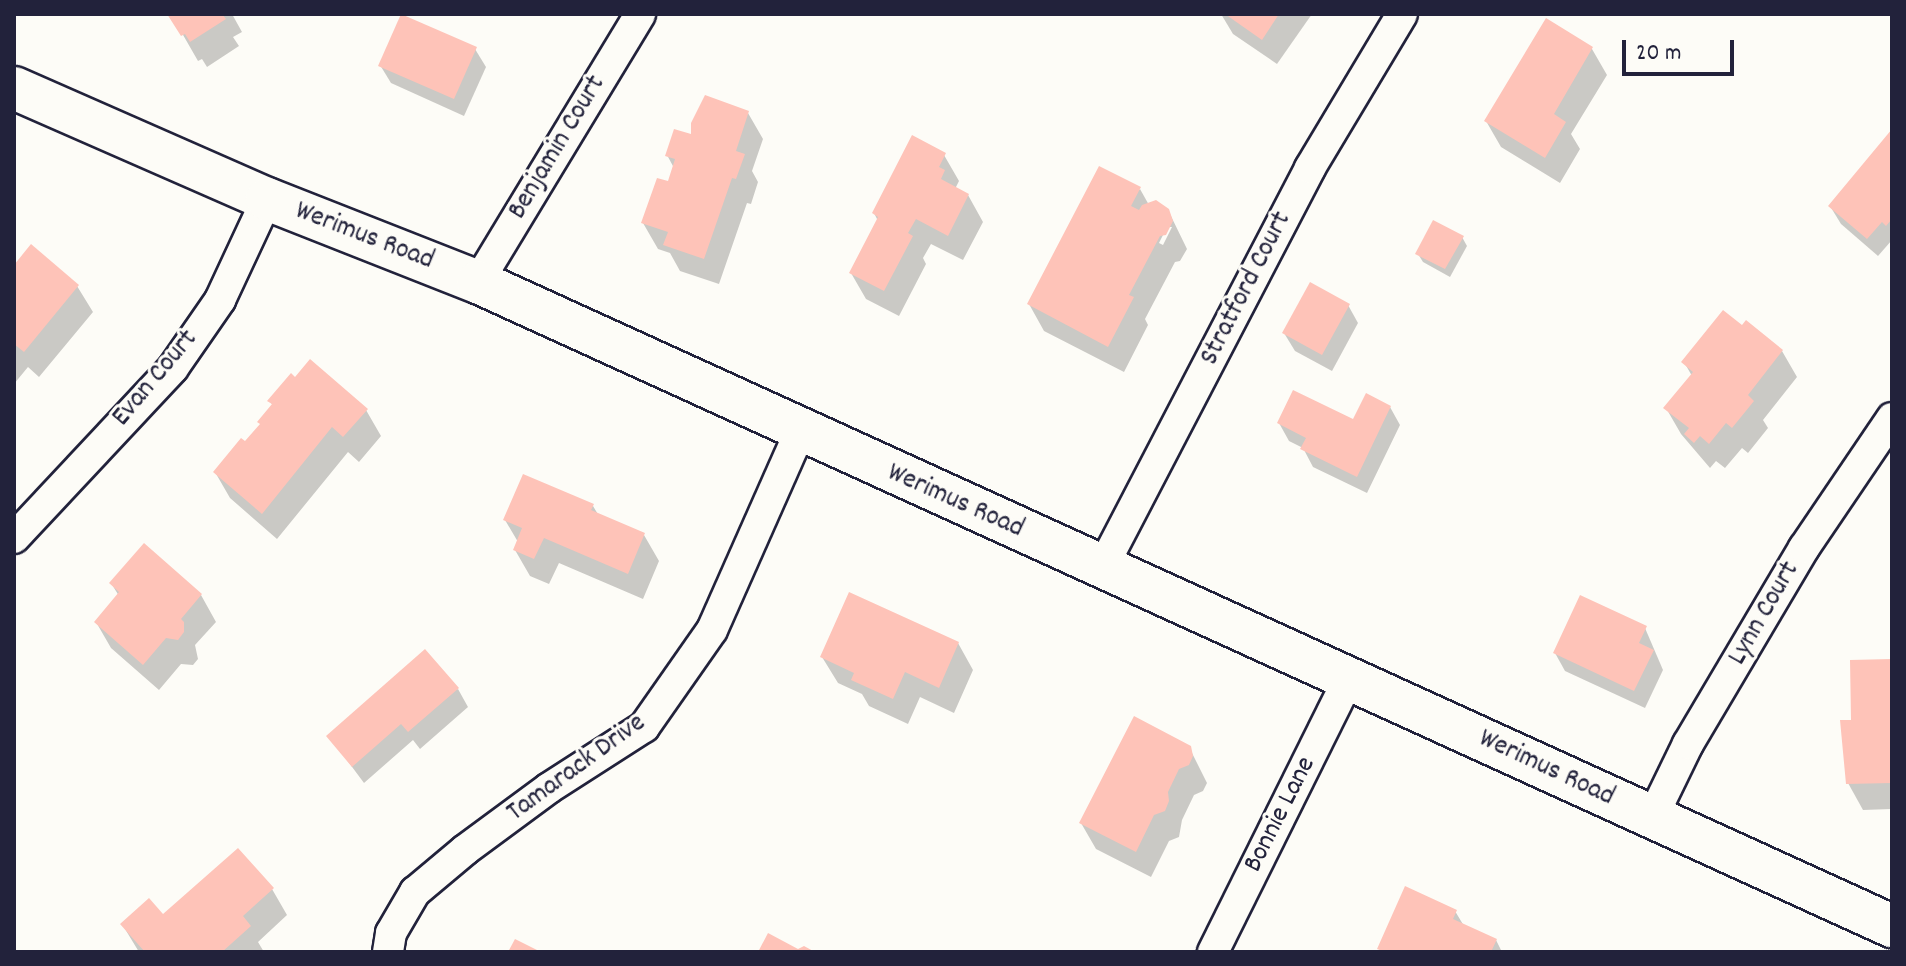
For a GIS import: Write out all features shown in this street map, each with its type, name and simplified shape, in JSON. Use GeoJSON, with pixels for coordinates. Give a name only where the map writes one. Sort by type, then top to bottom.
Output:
{"type":"FeatureCollection","features":[{"type":"Feature","properties":{"kind":"main road","name":"Werimus Road"},"geometry":{"type":"LineString","coordinates":[[14,88],[267,199],[478,282],[1892,926]]}},
{"type":"Feature","properties":{"kind":"street","name":"Benjamin Court"},"geometry":{"type":"LineString","coordinates":[[478,282],[640,14]]}},
{"type":"Feature","properties":{"kind":"street","name":"Stratford Court"},"geometry":{"type":"LineString","coordinates":[[1102,568],[1310,168],[1402,14]]}},
{"type":"Feature","properties":{"kind":"street","name":"Evan Court"},"geometry":{"type":"LineString","coordinates":[[14,538],[173,368],[220,300],[267,199]]}},
{"type":"Feature","properties":{"kind":"street","name":"Lynn Court"},"geometry":{"type":"LineString","coordinates":[[1652,818],[1688,744],[1804,548],[1892,418]]}},
{"type":"Feature","properties":{"kind":"street","name":"Tamarack Drive"},"geometry":{"type":"LineString","coordinates":[[388,952],[391,933],[415,892],[465,850],[537,797],[644,727],[712,630],[800,431]]}},
{"type":"Feature","properties":{"kind":"street","name":"Bonnie Lane"},"geometry":{"type":"LineString","coordinates":[[1213,952],[1349,678]]}},
{"type":"Feature","properties":{"kind":"building"},"geometry":{"type":"Polygon","coordinates":[[[167,14],[222,14],[226,19],[190,42],[185,34],[181,36],[167,14]]]}},
{"type":"Feature","properties":{"kind":"building"},"geometry":{"type":"Polygon","coordinates":[[[401,14],[477,47],[454,99],[378,66],[401,14]]]}},
{"type":"Feature","properties":{"kind":"building"},"geometry":{"type":"Polygon","coordinates":[[[1225,14],[1279,14],[1262,40],[1225,14]]]}},
{"type":"Feature","properties":{"kind":"building"},"geometry":{"type":"Polygon","coordinates":[[[1546,18],[1593,47],[1554,114],[1566,122],[1545,158],[1484,121],[1546,18]]]}},
{"type":"Feature","properties":{"kind":"building"},"geometry":{"type":"Polygon","coordinates":[[[705,95],[749,111],[736,151],[745,154],[736,179],[732,178],[704,259],[663,245],[668,232],[641,223],[657,178],[668,181],[675,159],[665,156],[674,129],[691,134],[691,123],[705,95]]]}},
{"type":"Feature","properties":{"kind":"building"},"geometry":{"type":"Polygon","coordinates":[[[1892,129],[1892,219],[1886,226],[1882,222],[1867,239],[1828,206],[1892,129]]]}},
{"type":"Feature","properties":{"kind":"building"},"geometry":{"type":"Polygon","coordinates":[[[912,135],[946,153],[939,167],[945,170],[941,179],[969,194],[948,236],[916,219],[908,233],[913,236],[884,291],[849,273],[878,217],[872,213],[912,135]]]}},
{"type":"Feature","properties":{"kind":"building"},"geometry":{"type":"Polygon","coordinates":[[[1099,166],[1141,187],[1131,206],[1139,210],[1142,205],[1156,200],[1169,209],[1173,221],[1166,235],[1160,236],[1129,295],[1134,297],[1108,347],[1027,304],[1099,166]]]}},
{"type":"Feature","properties":{"kind":"building"},"geometry":{"type":"Polygon","coordinates":[[[1433,220],[1464,236],[1445,269],[1415,254],[1433,220]]]}},
{"type":"Feature","properties":{"kind":"building"},"geometry":{"type":"Polygon","coordinates":[[[31,244],[79,285],[24,352],[14,344],[14,265],[31,244]]]}},
{"type":"Feature","properties":{"kind":"building"},"geometry":{"type":"Polygon","coordinates":[[[1310,282],[1350,304],[1322,355],[1282,333],[1310,282]]]}},
{"type":"Feature","properties":{"kind":"building"},"geometry":{"type":"Polygon","coordinates":[[[1723,310],[1742,325],[1746,320],[1783,350],[1748,395],[1754,401],[1732,428],[1726,423],[1709,444],[1700,436],[1694,443],[1684,434],[1689,428],[1663,408],[1693,372],[1681,362],[1723,310]]]}},
{"type":"Feature","properties":{"kind":"building"},"geometry":{"type":"Polygon","coordinates":[[[310,359],[368,409],[343,437],[332,427],[262,514],[213,472],[241,438],[245,441],[260,424],[257,422],[272,404],[267,401],[291,373],[295,377],[310,359]]]}},
{"type":"Feature","properties":{"kind":"building"},"geometry":{"type":"Polygon","coordinates":[[[1293,390],[1353,419],[1366,393],[1391,406],[1357,477],[1300,449],[1306,438],[1277,423],[1293,390]]]}},
{"type":"Feature","properties":{"kind":"building"},"geometry":{"type":"Polygon","coordinates":[[[523,474],[594,504],[591,510],[645,533],[628,574],[544,538],[534,559],[513,550],[522,528],[503,520],[523,474]]]}},
{"type":"Feature","properties":{"kind":"building"},"geometry":{"type":"Polygon","coordinates":[[[144,543],[202,594],[181,619],[184,632],[178,640],[166,638],[143,665],[94,622],[119,592],[109,583],[144,543]]]}},
{"type":"Feature","properties":{"kind":"building"},"geometry":{"type":"Polygon","coordinates":[[[849,592],[959,642],[939,688],[905,672],[893,699],[851,680],[854,673],[820,657],[849,592]]]}},
{"type":"Feature","properties":{"kind":"building"},"geometry":{"type":"Polygon","coordinates":[[[1580,595],[1647,626],[1639,643],[1654,650],[1634,691],[1553,653],[1580,595]]]}},
{"type":"Feature","properties":{"kind":"building"},"geometry":{"type":"Polygon","coordinates":[[[425,649],[459,688],[408,732],[401,724],[352,767],[326,736],[425,649]]]}},
{"type":"Feature","properties":{"kind":"building"},"geometry":{"type":"Polygon","coordinates":[[[1892,659],[1892,783],[1846,784],[1840,720],[1851,720],[1850,660],[1892,659]]]}},
{"type":"Feature","properties":{"kind":"building"},"geometry":{"type":"Polygon","coordinates":[[[1134,716],[1191,746],[1193,756],[1189,765],[1179,769],[1168,792],[1165,811],[1154,815],[1136,852],[1079,823],[1134,716]]]}},
{"type":"Feature","properties":{"kind":"building"},"geometry":{"type":"Polygon","coordinates":[[[238,848],[274,888],[243,916],[251,926],[222,952],[145,952],[120,924],[149,898],[163,914],[238,848]]]}},
{"type":"Feature","properties":{"kind":"building"},"geometry":{"type":"Polygon","coordinates":[[[1405,886],[1457,910],[1453,919],[1497,939],[1491,952],[1385,952],[1377,949],[1405,886]]]}},
{"type":"Feature","properties":{"kind":"building"},"geometry":{"type":"Polygon","coordinates":[[[768,933],[798,949],[804,946],[815,952],[758,952],[768,933]]]}},
{"type":"Feature","properties":{"kind":"building"},"geometry":{"type":"Polygon","coordinates":[[[515,939],[541,952],[508,952],[515,939]]]}}]}
